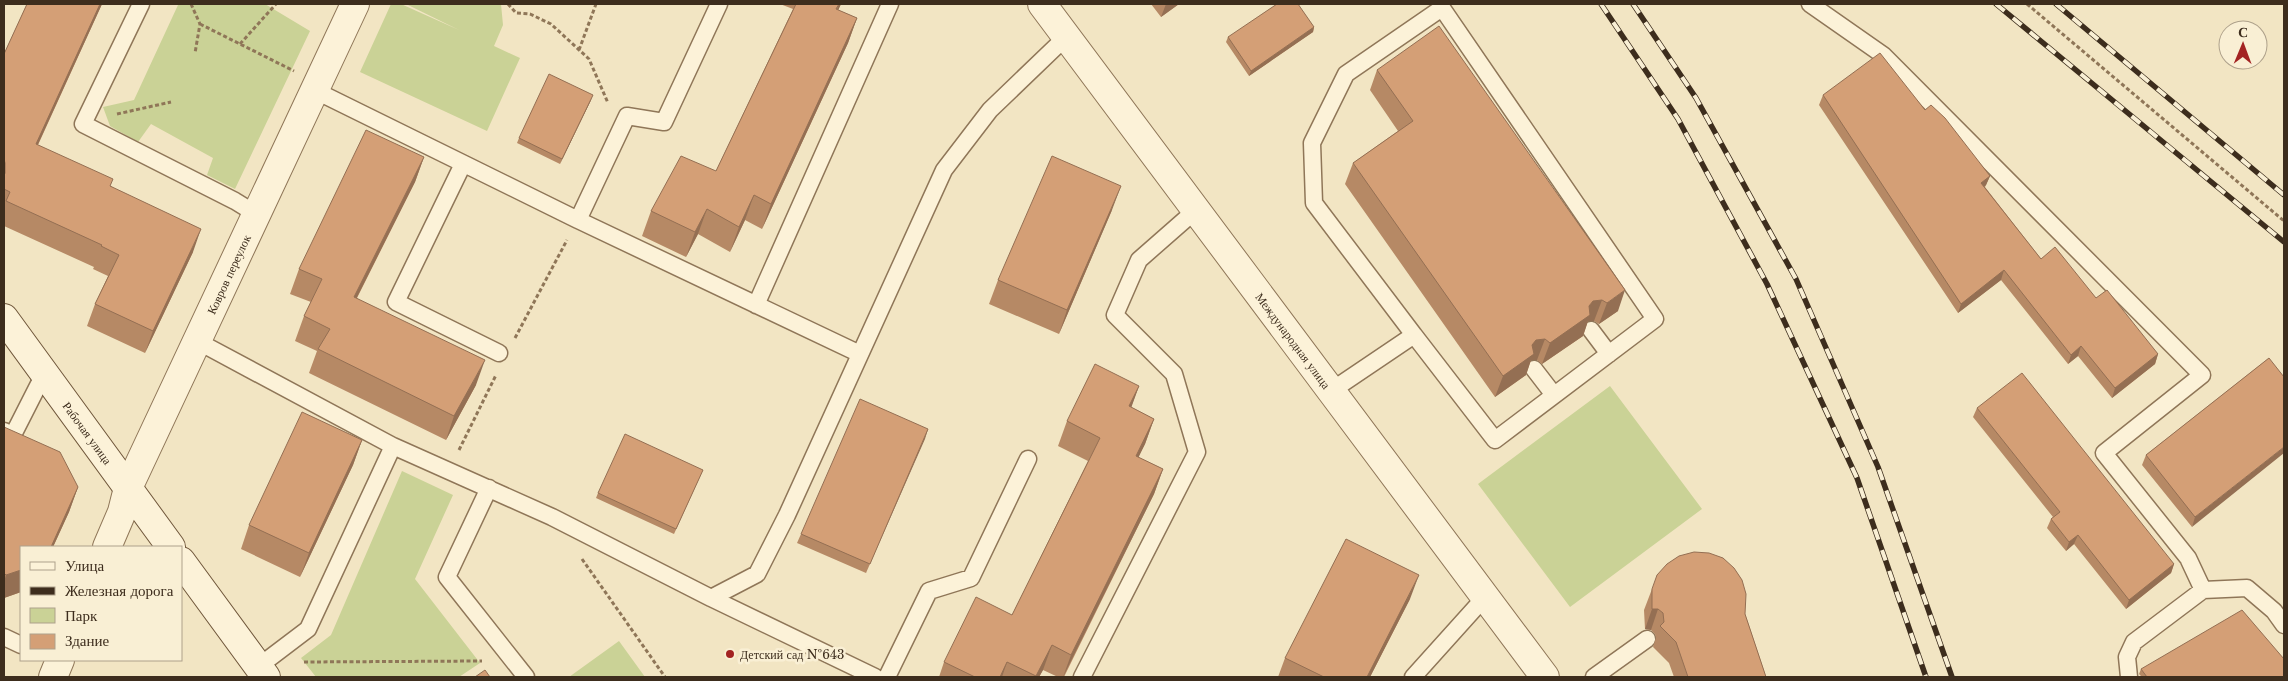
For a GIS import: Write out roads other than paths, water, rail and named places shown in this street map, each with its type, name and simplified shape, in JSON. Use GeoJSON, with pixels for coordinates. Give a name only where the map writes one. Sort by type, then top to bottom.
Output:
{"type":"FeatureCollection","features":[{"type":"Feature","properties":{"kind":"street","name":"Ковров переулок"},"geometry":{"type":"LineString","coordinates":[[107,546],[122,512],[128,488],[256,214],[306,81],[355,4]]}},
{"type":"Feature","properties":{"kind":"street","name":"Международная улица"},"geometry":{"type":"LineString","coordinates":[[1042,4],[1545,677]]}},
{"type":"Feature","properties":{"kind":"street","name":"Рабочая улица"},"geometry":{"type":"LineString","coordinates":[[4,318],[170,546]]}},
{"type":"Feature","properties":{"kind":"street"},"geometry":{"type":"LineString","coordinates":[[182,562],[262,672]]}},
{"type":"Feature","properties":{"kind":"lane"},"geometry":{"type":"LineString","coordinates":[[141,4],[83,124],[235,201],[256,214]]}},
{"type":"Feature","properties":{"kind":"lane"},"geometry":{"type":"LineString","coordinates":[[578,220],[627,116],[664,122],[719,4]]}},
{"type":"Feature","properties":{"kind":"lane"},"geometry":{"type":"LineString","coordinates":[[756,305],[890,4]]}},
{"type":"Feature","properties":{"kind":"lane"},"geometry":{"type":"LineString","coordinates":[[1810,4],[1883,55],[2202,375],[2104,453],[2188,558],[2203,590]]}},
{"type":"Feature","properties":{"kind":"lane"},"geometry":{"type":"LineString","coordinates":[[1442,8],[1656,319],[1495,440],[1414,335],[1314,203],[1312,143],[1346,74],[1442,8]]}},
{"type":"Feature","properties":{"kind":"lane"},"geometry":{"type":"LineString","coordinates":[[712,598],[757,574],[787,515],[944,170],[990,110],[1066,37]]}},
{"type":"Feature","properties":{"kind":"lane"},"geometry":{"type":"LineString","coordinates":[[306,81],[463,164],[860,354]]}},
{"type":"Feature","properties":{"kind":"lane"},"geometry":{"type":"LineString","coordinates":[[463,164],[396,302],[499,353]]}},
{"type":"Feature","properties":{"kind":"lane"},"geometry":{"type":"LineString","coordinates":[[1082,677],[1197,452],[1174,374],[1115,315],[1139,260],[1196,210]]}},
{"type":"Feature","properties":{"kind":"lane"},"geometry":{"type":"LineString","coordinates":[[1591,330],[1609,354]]}},
{"type":"Feature","properties":{"kind":"lane"},"geometry":{"type":"LineString","coordinates":[[1331,391],[1414,335]]}},
{"type":"Feature","properties":{"kind":"lane"},"geometry":{"type":"LineString","coordinates":[[197,341],[393,446],[552,517],[712,598],[875,677]]}},
{"type":"Feature","properties":{"kind":"lane"},"geometry":{"type":"LineString","coordinates":[[1534,370],[1554,395]]}},
{"type":"Feature","properties":{"kind":"lane"},"geometry":{"type":"LineString","coordinates":[[4,432],[14,436],[44,374]]}},
{"type":"Feature","properties":{"kind":"lane"},"geometry":{"type":"LineString","coordinates":[[262,672],[308,629],[393,446]]}},
{"type":"Feature","properties":{"kind":"lane"},"geometry":{"type":"LineString","coordinates":[[887,677],[929,592],[972,578],[1028,458]]}},
{"type":"Feature","properties":{"kind":"lane"},"geometry":{"type":"LineString","coordinates":[[489,488],[447,577],[526,677]]}},
{"type":"Feature","properties":{"kind":"lane"},"geometry":{"type":"LineString","coordinates":[[2129,677],[2127,657],[2134,642],[2203,590],[2248,588],[2279,607],[2284,625]]}},
{"type":"Feature","properties":{"kind":"lane"},"geometry":{"type":"LineString","coordinates":[[1414,677],[1485,597]]}},
{"type":"Feature","properties":{"kind":"lane"},"geometry":{"type":"LineString","coordinates":[[4,637],[20,645]]}},
{"type":"Feature","properties":{"kind":"lane"},"geometry":{"type":"LineString","coordinates":[[1594,677],[1648,639]]}},
{"type":"Feature","properties":{"kind":"railway"},"geometry":{"type":"LineString","coordinates":[[1601,4],[1678,119],[1767,284],[1857,478],[1926,677]]}},
{"type":"Feature","properties":{"kind":"railway"},"geometry":{"type":"LineString","coordinates":[[1633,4],[1696,98],[1796,279],[1878,467],[1952,677]]}},
{"type":"Feature","properties":{"kind":"railway"},"geometry":{"type":"LineString","coordinates":[[1996,4],[2284,242]]}},
{"type":"Feature","properties":{"kind":"railway"},"geometry":{"type":"LineString","coordinates":[[2056,4],[2284,195]]}},
{"type":"Feature","properties":{"kind":"place","name":"Детский сад №643"},"geometry":{"type":"Point","coordinates":[730,654]}}]}
